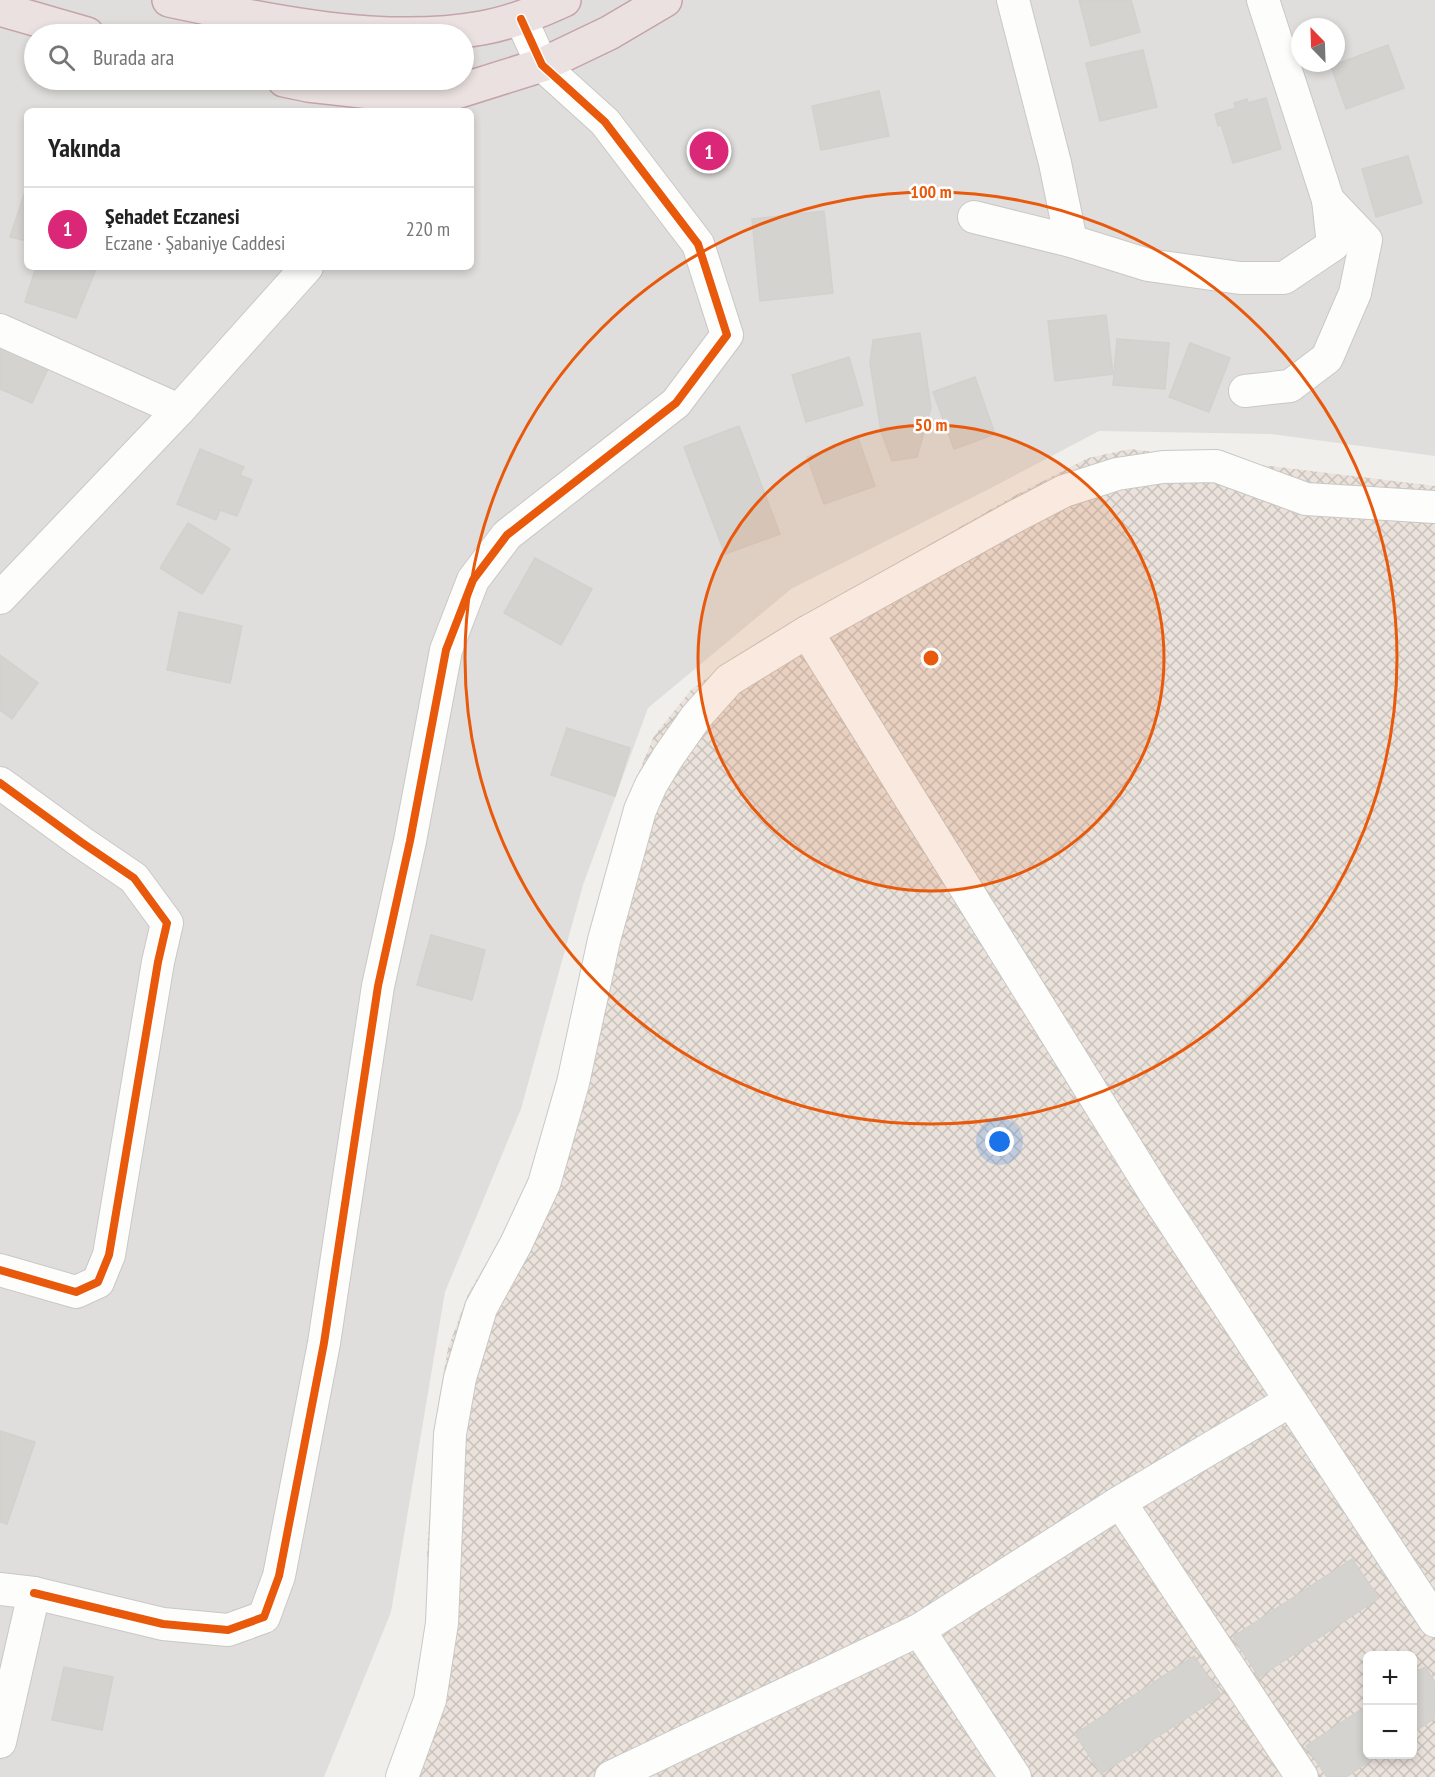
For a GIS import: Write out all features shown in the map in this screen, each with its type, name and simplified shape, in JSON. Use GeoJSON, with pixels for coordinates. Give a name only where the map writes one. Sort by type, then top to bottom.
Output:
{"type":"FeatureCollection","features":[{"type":"Feature","properties":{"kind":"highway"},"geometry":{"type":"LineString","coordinates":[[170,0],[298,24]]}},
{"type":"Feature","properties":{"kind":"highway"},"geometry":{"type":"LineString","coordinates":[[474,29],[521,19],[564,0]]}},
{"type":"Feature","properties":{"kind":"highway"},"geometry":{"type":"LineString","coordinates":[[474,84],[542,65],[609,33],[665,0]]}},
{"type":"Feature","properties":{"kind":"highway"},"geometry":{"type":"LineString","coordinates":[[0,9],[52,24]]}},
{"type":"Feature","properties":{"kind":"highway"},"geometry":{"type":"LineString","coordinates":[[364,90],[432,96],[453,90]]}},
{"type":"Feature","properties":{"kind":"street"},"geometry":{"type":"LineString","coordinates":[[1013,0],[1055,163],[1071,241]]}},
{"type":"Feature","properties":{"kind":"street"},"geometry":{"type":"LineString","coordinates":[[975,217],[1071,241],[1148,265],[1239,278],[1284,278],[1333,245],[1328,200],[1263,0]]}},
{"type":"Feature","properties":{"kind":"street"},"geometry":{"type":"LineString","coordinates":[[0,1589],[34,1593],[163,1624],[228,1630],[264,1617],[279,1576],[324,1342],[378,986],[410,841],[446,651],[473,579],[507,535],[676,403],[727,334],[698,244],[605,122],[542,65],[521,19]]}},
{"type":"Feature","properties":{"kind":"street"},"geometry":{"type":"LineString","coordinates":[[1245,391],[1290,386],[1326,358],[1355,293],[1366,240],[1328,200]]}},
{"type":"Feature","properties":{"kind":"street"},"geometry":{"type":"LineString","coordinates":[[0,598],[179,410],[304,270]]}},
{"type":"Feature","properties":{"kind":"street"},"geometry":{"type":"LineString","coordinates":[[0,330],[179,410]]}},
{"type":"Feature","properties":{"kind":"street"},"geometry":{"type":"LineString","coordinates":[[402,1777],[430,1700],[442,1623],[450,1434],[460,1378],[480,1308],[516,1244],[544,1184],[573,1083],[604,940],[640,810],[651,785],[696,717],[729,680],[807,632],[1064,491],[1117,474],[1163,466],[1216,466],[1306,500],[1435,507]]}},
{"type":"Feature","properties":{"kind":"street"},"geometry":{"type":"LineString","coordinates":[[807,632],[1154,1192],[1435,1621]]}},
{"type":"Feature","properties":{"kind":"street"},"geometry":{"type":"LineString","coordinates":[[0,783],[134,878],[167,923],[158,962],[110,1255],[98,1282],[76,1292],[0,1270]]}},
{"type":"Feature","properties":{"kind":"street"},"geometry":{"type":"LineString","coordinates":[[611,1777],[919,1630],[1120,1503],[1290,1401]]}},
{"type":"Feature","properties":{"kind":"street"},"geometry":{"type":"LineString","coordinates":[[1120,1503],[1302,1777]]}},
{"type":"Feature","properties":{"kind":"street"},"geometry":{"type":"LineString","coordinates":[[0,1742],[34,1593]]}},
{"type":"Feature","properties":{"kind":"street"},"geometry":{"type":"LineString","coordinates":[[919,1630],[1015,1777]]}},
{"type":"Feature","properties":{"kind":"shaded area"},"geometry":{"type":"Polygon","coordinates":[[[0,0],[1435,0],[1435,456],[1271,434],[1099,431],[791,589],[648,708],[583,885],[521,1109],[445,1292],[391,1612],[324,1777],[0,1777],[0,0]]]}},
{"type":"Feature","properties":{"kind":"shaded area"},"geometry":{"type":"Polygon","coordinates":[[[1130,449],[1435,486],[1435,1777],[390,1777],[418,1697],[430,1645],[427,1553],[437,1411],[448,1348],[469,1292],[530,1187],[569,1044],[602,884],[633,786],[654,736],[691,690],[734,658],[1016,495],[1088,458],[1130,449]]]}},
{"type":"Feature","properties":{"kind":"building"},"geometry":{"type":"Polygon","coordinates":[[[1079,0],[1131,0],[1140,32],[1091,46],[1079,0]]]}},
{"type":"Feature","properties":{"kind":"building"},"geometry":{"type":"Polygon","coordinates":[[[1388,45],[1404,88],[1346,109],[1333,72],[1345,72],[1345,61],[1388,45]]]}},
{"type":"Feature","properties":{"kind":"building"},"geometry":{"type":"Polygon","coordinates":[[[1143,50],[1157,107],[1100,121],[1086,63],[1143,50]]]}},
{"type":"Feature","properties":{"kind":"building"},"geometry":{"type":"Polygon","coordinates":[[[879,91],[889,136],[821,150],[812,106],[879,91]]]}},
{"type":"Feature","properties":{"kind":"building"},"geometry":{"type":"Polygon","coordinates":[[[1266,98],[1281,149],[1233,163],[1221,125],[1218,126],[1215,114],[1236,108],[1234,103],[1247,99],[1248,103],[1266,98]]]}},
{"type":"Feature","properties":{"kind":"building"},"geometry":{"type":"Polygon","coordinates":[[[1408,156],[1422,203],[1376,217],[1362,169],[1408,156]]]}},
{"type":"Feature","properties":{"kind":"building"},"geometry":{"type":"Polygon","coordinates":[[[24,195],[24,240],[10,237],[24,195]]]}},
{"type":"Feature","properties":{"kind":"building"},"geometry":{"type":"Polygon","coordinates":[[[824,211],[833,293],[760,301],[752,219],[824,211]]]}},
{"type":"Feature","properties":{"kind":"building"},"geometry":{"type":"Polygon","coordinates":[[[35,270],[96,270],[76,318],[25,302],[35,270]]]}},
{"type":"Feature","properties":{"kind":"building"},"geometry":{"type":"Polygon","coordinates":[[[1106,315],[1113,374],[1055,381],[1048,321],[1106,315]]]}},
{"type":"Feature","properties":{"kind":"building"},"geometry":{"type":"Polygon","coordinates":[[[920,333],[931,408],[917,457],[892,461],[881,431],[870,363],[873,340],[920,333]]]}},
{"type":"Feature","properties":{"kind":"building"},"geometry":{"type":"Polygon","coordinates":[[[0,336],[52,360],[32,403],[0,389],[0,336]]]}},
{"type":"Feature","properties":{"kind":"building"},"geometry":{"type":"Polygon","coordinates":[[[1117,339],[1169,343],[1165,389],[1113,385],[1117,339]]]}},
{"type":"Feature","properties":{"kind":"building"},"geometry":{"type":"Polygon","coordinates":[[[1190,343],[1230,358],[1209,412],[1169,397],[1190,343]]]}},
{"type":"Feature","properties":{"kind":"building"},"geometry":{"type":"Polygon","coordinates":[[[849,357],[863,405],[806,422],[792,375],[849,357]]]}},
{"type":"Feature","properties":{"kind":"building"},"geometry":{"type":"Polygon","coordinates":[[[975,377],[995,434],[954,449],[933,392],[975,377]]]}},
{"type":"Feature","properties":{"kind":"building"},"geometry":{"type":"Polygon","coordinates":[[[739,426],[780,534],[725,554],[684,447],[739,426]]]}},
{"type":"Feature","properties":{"kind":"building"},"geometry":{"type":"Polygon","coordinates":[[[858,438],[875,486],[824,504],[807,457],[858,438]]]}},
{"type":"Feature","properties":{"kind":"building"},"geometry":{"type":"Polygon","coordinates":[[[200,449],[244,467],[240,475],[252,480],[237,516],[220,510],[216,520],[177,504],[200,449]]]}},
{"type":"Feature","properties":{"kind":"building"},"geometry":{"type":"Polygon","coordinates":[[[188,523],[230,549],[202,594],[160,568],[188,523]]]}},
{"type":"Feature","properties":{"kind":"building"},"geometry":{"type":"Polygon","coordinates":[[[535,558],[592,589],[561,645],[504,613],[535,558]]]}},
{"type":"Feature","properties":{"kind":"building"},"geometry":{"type":"Polygon","coordinates":[[[179,612],[242,626],[230,683],[167,670],[179,612]]]}},
{"type":"Feature","properties":{"kind":"building"},"geometry":{"type":"Polygon","coordinates":[[[0,655],[38,683],[12,719],[0,710],[0,655]]]}},
{"type":"Feature","properties":{"kind":"building"},"geometry":{"type":"Polygon","coordinates":[[[567,728],[630,748],[615,796],[551,775],[567,728]]]}},
{"type":"Feature","properties":{"kind":"building"},"geometry":{"type":"Polygon","coordinates":[[[431,935],[485,950],[472,1000],[417,985],[431,935]]]}},
{"type":"Feature","properties":{"kind":"building"},"geometry":{"type":"Polygon","coordinates":[[[0,1431],[35,1442],[7,1524],[0,1522],[0,1431]]]}},
{"type":"Feature","properties":{"kind":"building"},"geometry":{"type":"Polygon","coordinates":[[[1352,1559],[1379,1598],[1259,1677],[1233,1637],[1352,1559]]]}},
{"type":"Feature","properties":{"kind":"building"},"geometry":{"type":"Polygon","coordinates":[[[1194,1656],[1221,1695],[1101,1774],[1075,1734],[1194,1656]]]}},
{"type":"Feature","properties":{"kind":"building"},"geometry":{"type":"Polygon","coordinates":[[[64,1667],[113,1677],[102,1730],[52,1720],[64,1667]]]}},
{"type":"Feature","properties":{"kind":"building"},"geometry":{"type":"Polygon","coordinates":[[[1425,1667],[1435,1682],[1435,1718],[1417,1730],[1417,1705],[1417,1672],[1425,1667]]]}},
{"type":"Feature","properties":{"kind":"building"},"geometry":{"type":"Polygon","coordinates":[[[1363,1708],[1363,1759],[1373,1759],[1346,1777],[1327,1777],[1306,1746],[1363,1708]]]}},
{"type":"Feature","properties":{"kind":"cycle path"},"geometry":{"type":"LineString","coordinates":[[34,1593],[163,1624],[228,1630],[264,1617],[279,1576],[324,1343],[378,986],[410,841],[446,650],[473,580],[507,535],[676,403],[727,335],[698,244],[605,122],[542,65],[521,19]]}},
{"type":"Feature","properties":{"kind":"cycle path"},"geometry":{"type":"LineString","coordinates":[[0,783],[134,878],[167,923],[158,962],[109,1255],[98,1282],[76,1292],[0,1270]]}},
{"type":"Feature","properties":{"kind":"place","name":"Şehadet Eczanesi"},"geometry":{"type":"Point","coordinates":[709,151]}}]}
